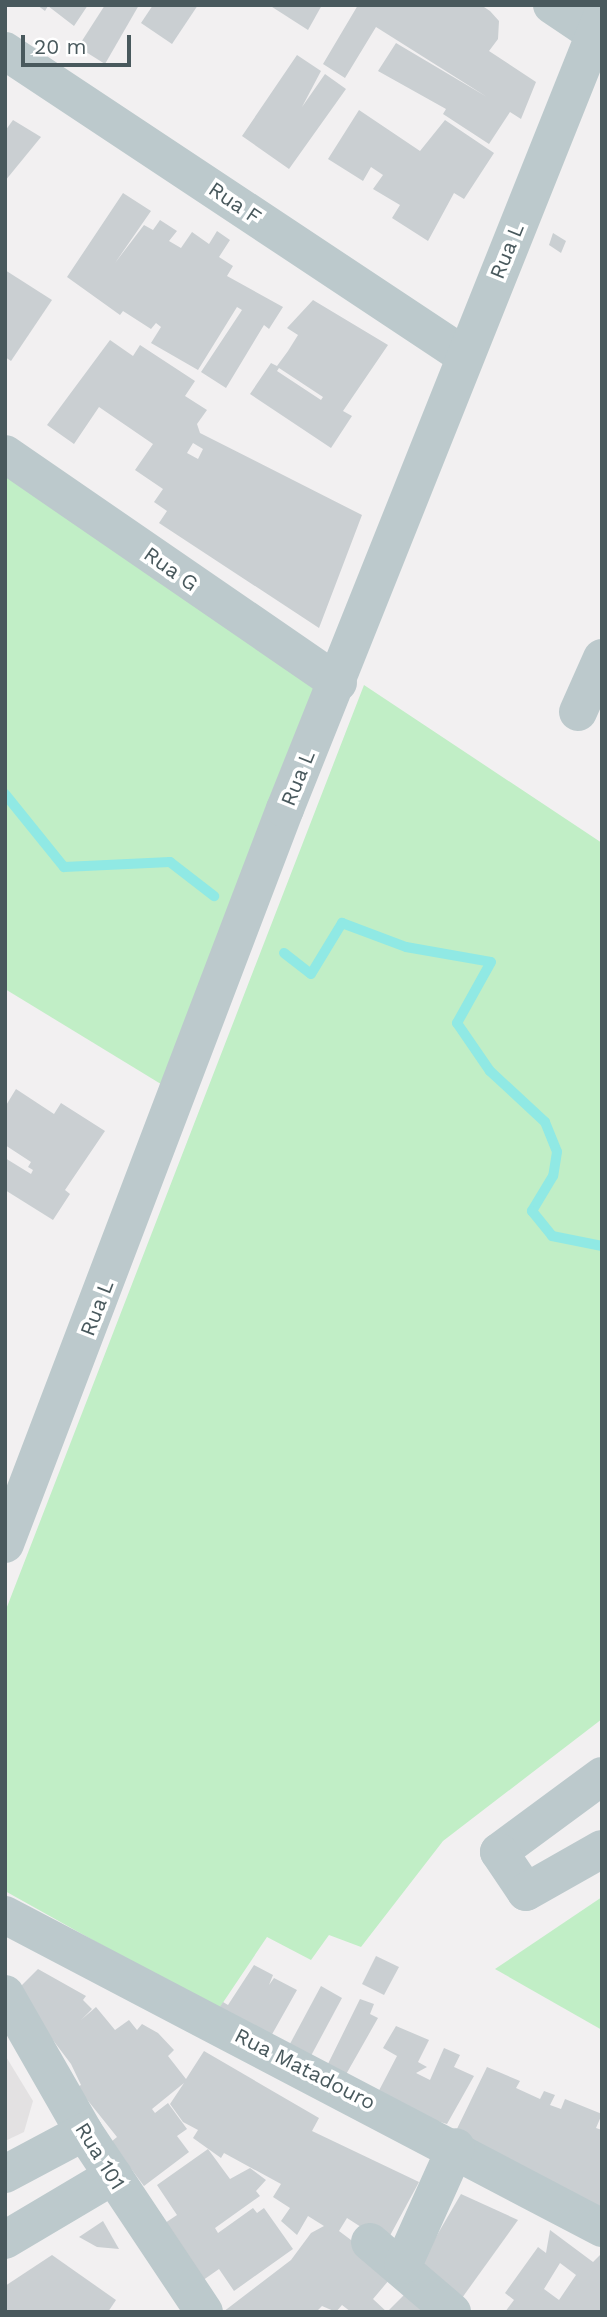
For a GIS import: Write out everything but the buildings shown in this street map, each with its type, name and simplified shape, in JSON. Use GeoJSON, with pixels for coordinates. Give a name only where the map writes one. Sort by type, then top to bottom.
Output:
{"type":"FeatureCollection","features":[{"type":"Feature","properties":{"kind":"street"},"geometry":{"type":"LineString","coordinates":[[552,5],[598,25]]}},
{"type":"Feature","properties":{"kind":"street","name":"Rua L"},"geometry":{"type":"LineString","coordinates":[[5,1544],[464,356],[598,25]]}},
{"type":"Feature","properties":{"kind":"street","name":"Rua F"},"geometry":{"type":"LineString","coordinates":[[5,51],[464,356]]}},
{"type":"Feature","properties":{"kind":"street","name":"Rua G"},"geometry":{"type":"LineString","coordinates":[[5,454],[338,683]]}},
{"type":"Feature","properties":{"kind":"street"},"geometry":{"type":"LineString","coordinates":[[578,712],[602,658]]}},
{"type":"Feature","properties":{"kind":"street"},"geometry":{"type":"LineString","coordinates":[[602,1776],[499,1852],[526,1892],[602,1849]]}},
{"type":"Feature","properties":{"kind":"street","name":"Rua Matadouro"},"geometry":{"type":"LineString","coordinates":[[5,1915],[456,2147],[602,2228]]}},
{"type":"Feature","properties":{"kind":"street","name":"Rua 101"},"geometry":{"type":"LineString","coordinates":[[5,1994],[84,2132],[204,2312]]}},
{"type":"Feature","properties":{"kind":"street"},"geometry":{"type":"LineString","coordinates":[[5,2174],[84,2132]]}},
{"type":"Feature","properties":{"kind":"street"},"geometry":{"type":"LineString","coordinates":[[403,2266],[456,2147]]}},
{"type":"Feature","properties":{"kind":"street"},"geometry":{"type":"LineString","coordinates":[[5,2241],[113,2176]]}},
{"type":"Feature","properties":{"kind":"street"},"geometry":{"type":"LineString","coordinates":[[370,2242],[403,2266],[452,2312]]}},
{"type":"Feature","properties":{"kind":"shaded area"},"geometry":{"type":"Polygon","coordinates":[[[5,2055],[33,2101],[24,2132],[5,2141],[5,2055]]]}},
{"type":"Feature","properties":{"kind":"green space"},"geometry":{"type":"Polygon","coordinates":[[[5,465],[332,671],[174,1092],[5,989],[5,465]]]}},
{"type":"Feature","properties":{"kind":"green space"},"geometry":{"type":"Polygon","coordinates":[[[364,685],[602,843],[602,1719],[443,1841],[361,1947],[329,1935],[311,1960],[267,1937],[218,2010],[5,1891],[5,1612],[364,685]]]}},
{"type":"Feature","properties":{"kind":"green space"},"geometry":{"type":"Polygon","coordinates":[[[602,1897],[602,2030],[495,1969],[602,1897]]]}},
{"type":"Feature","properties":{"kind":"waterway"},"geometry":{"type":"LineString","coordinates":[[5,794],[64,867],[170,862],[214,896]]}},
{"type":"Feature","properties":{"kind":"waterway"},"geometry":{"type":"LineString","coordinates":[[284,953],[311,974],[342,923],[406,947],[491,962],[457,1023],[490,1071],[545,1122],[557,1152],[553,1176],[532,1211],[552,1236],[602,1246]]}}]}
